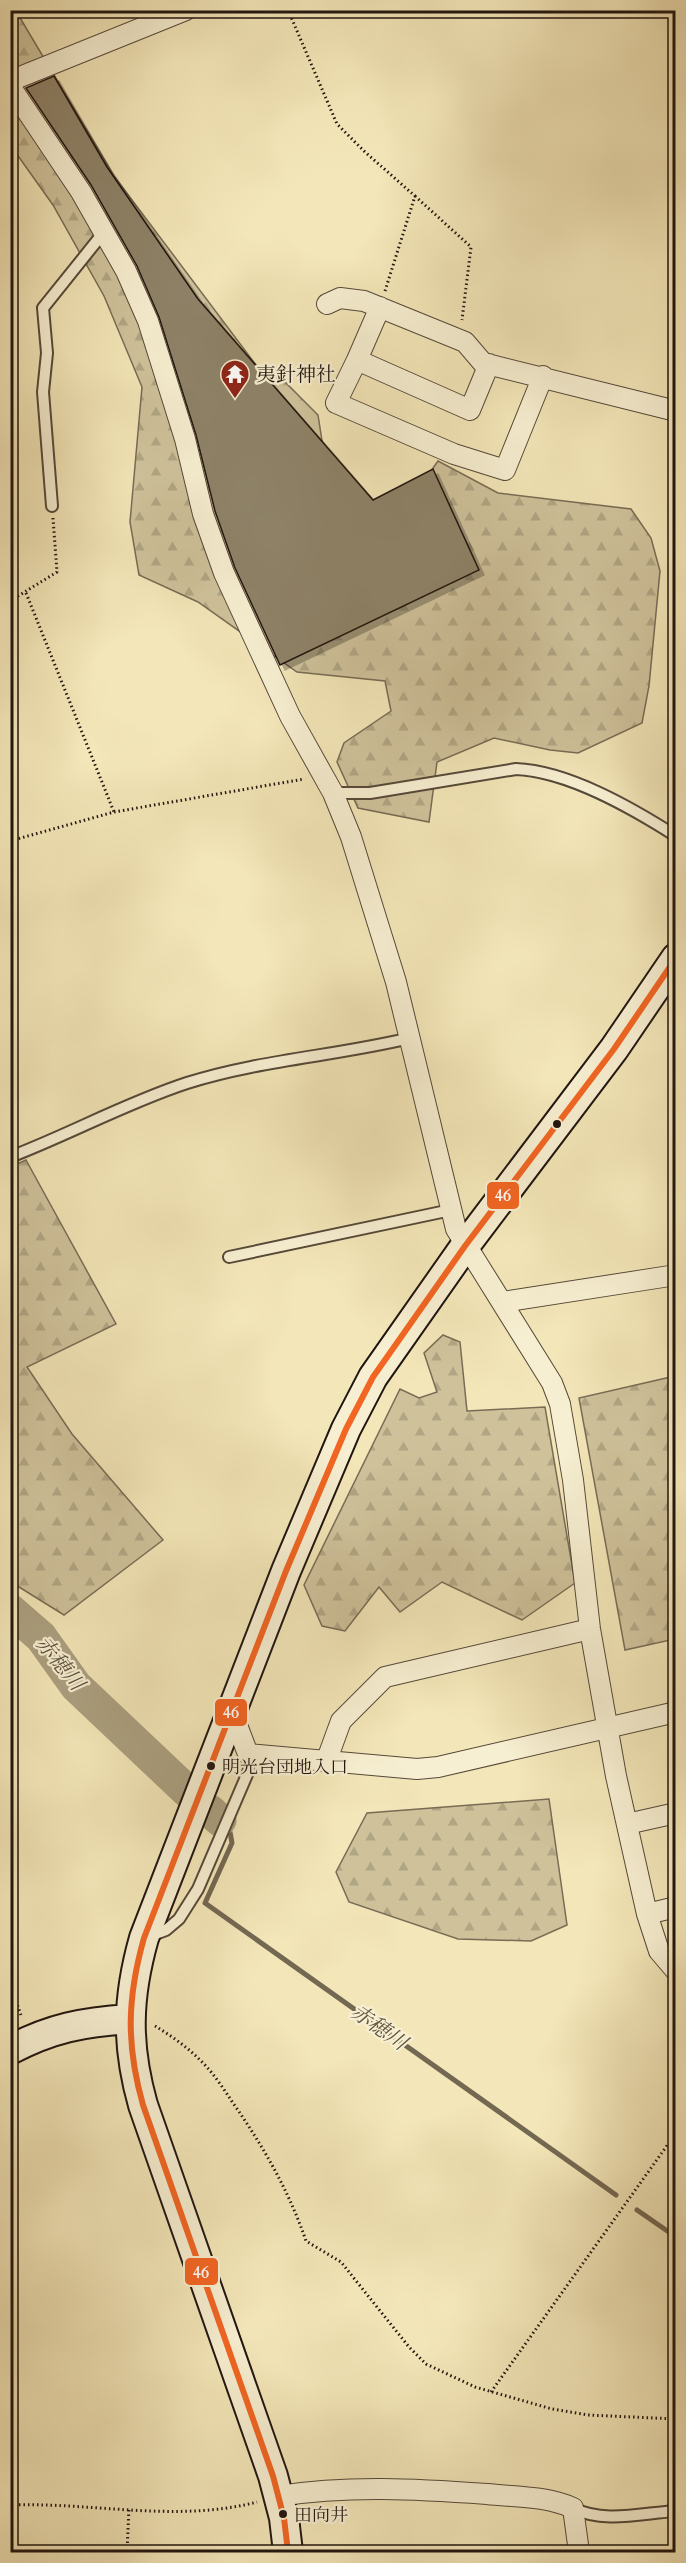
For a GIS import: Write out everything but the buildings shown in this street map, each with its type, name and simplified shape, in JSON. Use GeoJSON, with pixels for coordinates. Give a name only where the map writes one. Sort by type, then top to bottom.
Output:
{"type":"FeatureCollection","features":[{"type":"Feature","properties":{"kind":"street"},"geometry":{"type":"LineString","coordinates":[[10,81],[186,10]]}},
{"type":"Feature","properties":{"kind":"street"},"geometry":{"type":"LineString","coordinates":[[10,86],[81,192],[126,271],[148,321],[182,428],[203,514],[224,573],[290,716],[333,793],[351,837],[410,1038],[456,1229],[552,1383],[560,1404],[573,1480],[590,1629],[606,1729],[647,1914],[659,1952],[675,1971]]}},
{"type":"Feature","properties":{"kind":"street"},"geometry":{"type":"LineString","coordinates":[[327,304],[340,298],[364,301],[465,342],[483,363],[543,376],[675,411]]}},
{"type":"Feature","properties":{"kind":"street"},"geometry":{"type":"LineString","coordinates":[[380,308],[336,403],[453,454],[505,470],[543,376]]}},
{"type":"Feature","properties":{"kind":"street"},"geometry":{"type":"LineString","coordinates":[[357,360],[470,410],[489,364]]}},
{"type":"Feature","properties":{"kind":"street"},"geometry":{"type":"LineString","coordinates":[[288,2553],[279,2496],[143,2105],[135,2074],[129,2019],[134,1977],[144,1938],[286,1571],[346,1429],[373,1377],[465,1246],[614,1049],[675,958]]}},
{"type":"Feature","properties":{"kind":"street"},"geometry":{"type":"LineString","coordinates":[[502,1302],[675,1275]]}},
{"type":"Feature","properties":{"kind":"street"},"geometry":{"type":"LineString","coordinates":[[326,1762],[341,1721],[385,1677],[590,1629]]}},
{"type":"Feature","properties":{"kind":"street"},"geometry":{"type":"LineString","coordinates":[[232,1712],[248,1755],[417,1769],[438,1767],[675,1712]]}},
{"type":"Feature","properties":{"kind":"street"},"geometry":{"type":"LineString","coordinates":[[627,1824],[675,1813]]}},
{"type":"Feature","properties":{"kind":"street"},"geometry":{"type":"LineString","coordinates":[[647,1914],[675,1907]]}},
{"type":"Feature","properties":{"kind":"street"},"geometry":{"type":"LineString","coordinates":[[21,2044],[74,2024],[129,2019]]}},
{"type":"Feature","properties":{"kind":"street"},"geometry":{"type":"LineString","coordinates":[[279,2496],[355,2488],[554,2500],[573,2508],[579,2553]]}},
{"type":"Feature","properties":{"kind":"lane"},"geometry":{"type":"LineString","coordinates":[[52,506],[43,392],[47,353],[43,308],[104,232]]}},
{"type":"Feature","properties":{"kind":"lane"},"geometry":{"type":"LineString","coordinates":[[333,793],[370,793],[516,769],[535,770],[599,794],[675,836]]}},
{"type":"Feature","properties":{"kind":"lane"},"geometry":{"type":"LineString","coordinates":[[10,1157],[103,1116],[187,1083],[266,1065],[410,1038]]}},
{"type":"Feature","properties":{"kind":"lane"},"geometry":{"type":"LineString","coordinates":[[229,1257],[451,1210]]}},
{"type":"Feature","properties":{"kind":"lane"},"geometry":{"type":"LineString","coordinates":[[144,1938],[166,1930],[179,1919],[198,1889],[249,1770],[248,1755]]}},
{"type":"Feature","properties":{"kind":"lane"},"geometry":{"type":"LineString","coordinates":[[573,2508],[587,2515],[606,2517],[675,2511]]}},
{"type":"Feature","properties":{"kind":"path"},"geometry":{"type":"LineString","coordinates":[[288,10],[338,124],[365,152],[471,247],[461,313],[465,342]]}},
{"type":"Feature","properties":{"kind":"path"},"geometry":{"type":"LineString","coordinates":[[380,308],[415,196]]}},
{"type":"Feature","properties":{"kind":"path"},"geometry":{"type":"LineString","coordinates":[[10,601],[57,572],[52,506]]}},
{"type":"Feature","properties":{"kind":"path"},"geometry":{"type":"LineString","coordinates":[[26,593],[114,812]]}},
{"type":"Feature","properties":{"kind":"path"},"geometry":{"type":"LineString","coordinates":[[10,841],[114,812],[290,783],[323,775]]}},
{"type":"Feature","properties":{"kind":"path"},"geometry":{"type":"LineString","coordinates":[[10,1984],[21,2044]]}},
{"type":"Feature","properties":{"kind":"path"},"geometry":{"type":"LineString","coordinates":[[129,2019],[148,2022],[174,2038],[199,2059],[213,2075],[252,2131],[278,2175],[295,2210],[306,2241],[340,2262],[409,2347],[426,2364],[475,2387],[552,2409],[588,2415],[675,2419]]}},
{"type":"Feature","properties":{"kind":"path"},"geometry":{"type":"LineString","coordinates":[[491,2392],[675,2133]]}},
{"type":"Feature","properties":{"kind":"path"},"geometry":{"type":"LineString","coordinates":[[10,2505],[213,2510],[239,2507],[279,2496]]}},
{"type":"Feature","properties":{"kind":"path"},"geometry":{"type":"LineString","coordinates":[[127,2553],[129,2508]]}},
{"type":"Feature","properties":{"kind":"green space"},"geometry":{"type":"Polygon","coordinates":[[[10,11],[16,11],[114,176],[259,369],[282,379],[318,415],[328,479],[374,512],[409,502],[438,461],[498,493],[631,509],[651,538],[660,571],[649,686],[642,723],[578,753],[550,750],[494,738],[437,762],[429,822],[358,808],[337,762],[344,743],[391,711],[385,681],[297,672],[198,602],[139,575],[130,522],[142,387],[104,296],[53,205],[11,146],[10,11]]]}},
{"type":"Feature","properties":{"kind":"green space"},"geometry":{"type":"Polygon","coordinates":[[[26,1160],[116,1324],[27,1367],[72,1434],[163,1540],[64,1615],[11,1582],[10,1167],[26,1160]]]}},
{"type":"Feature","properties":{"kind":"green space"},"geometry":{"type":"Polygon","coordinates":[[[443,1335],[460,1342],[467,1411],[545,1407],[575,1583],[522,1620],[442,1582],[400,1612],[379,1587],[345,1631],[322,1626],[304,1585],[400,1389],[419,1398],[437,1392],[424,1353],[443,1335]]]}},
{"type":"Feature","properties":{"kind":"green space"},"geometry":{"type":"Polygon","coordinates":[[[675,1376],[675,1639],[625,1650],[579,1398],[675,1376]]]}},
{"type":"Feature","properties":{"kind":"green space"},"geometry":{"type":"Polygon","coordinates":[[[549,1799],[567,1925],[531,1941],[458,1939],[349,1902],[336,1872],[367,1813],[549,1799]]]}},
{"type":"Feature","properties":{"kind":"waterway","name":"赤穂川"},"geometry":{"type":"LineString","coordinates":[[10,1610],[41,1637],[76,1686],[187,1791]]}},
{"type":"Feature","properties":{"kind":"waterway","name":"赤穂川"},"geometry":{"type":"LineString","coordinates":[[210,1811],[220,1820]]}},
{"type":"Feature","properties":{"kind":"waterway","name":"赤穂川"},"geometry":{"type":"LineString","coordinates":[[230,1832],[232,1843],[205,1903],[616,2195]]}},
{"type":"Feature","properties":{"kind":"waterway","name":"赤穂川"},"geometry":{"type":"LineString","coordinates":[[637,2210],[676,2237]]}},
{"type":"Feature","properties":{"kind":"transit line","name":"46"},"geometry":{"type":"LineString","coordinates":[[288,2552],[284,2518],[273,2476],[137,2083],[131,2042],[131,2021],[138,1960],[144,1938],[286,1571],[346,1429],[373,1377],[465,1246],[614,1049],[676,958]]}},
{"type":"Feature","properties":{"kind":"place","name":"夷針神社"},"geometry":{"type":"Point","coordinates":[235,400]}},
{"type":"Feature","properties":{"kind":"place","name":"明光台団地入口"},"geometry":{"type":"Point","coordinates":[211,1766]}},
{"type":"Feature","properties":{"kind":"place","name":"田向井"},"geometry":{"type":"Point","coordinates":[283,2514]}}]}
